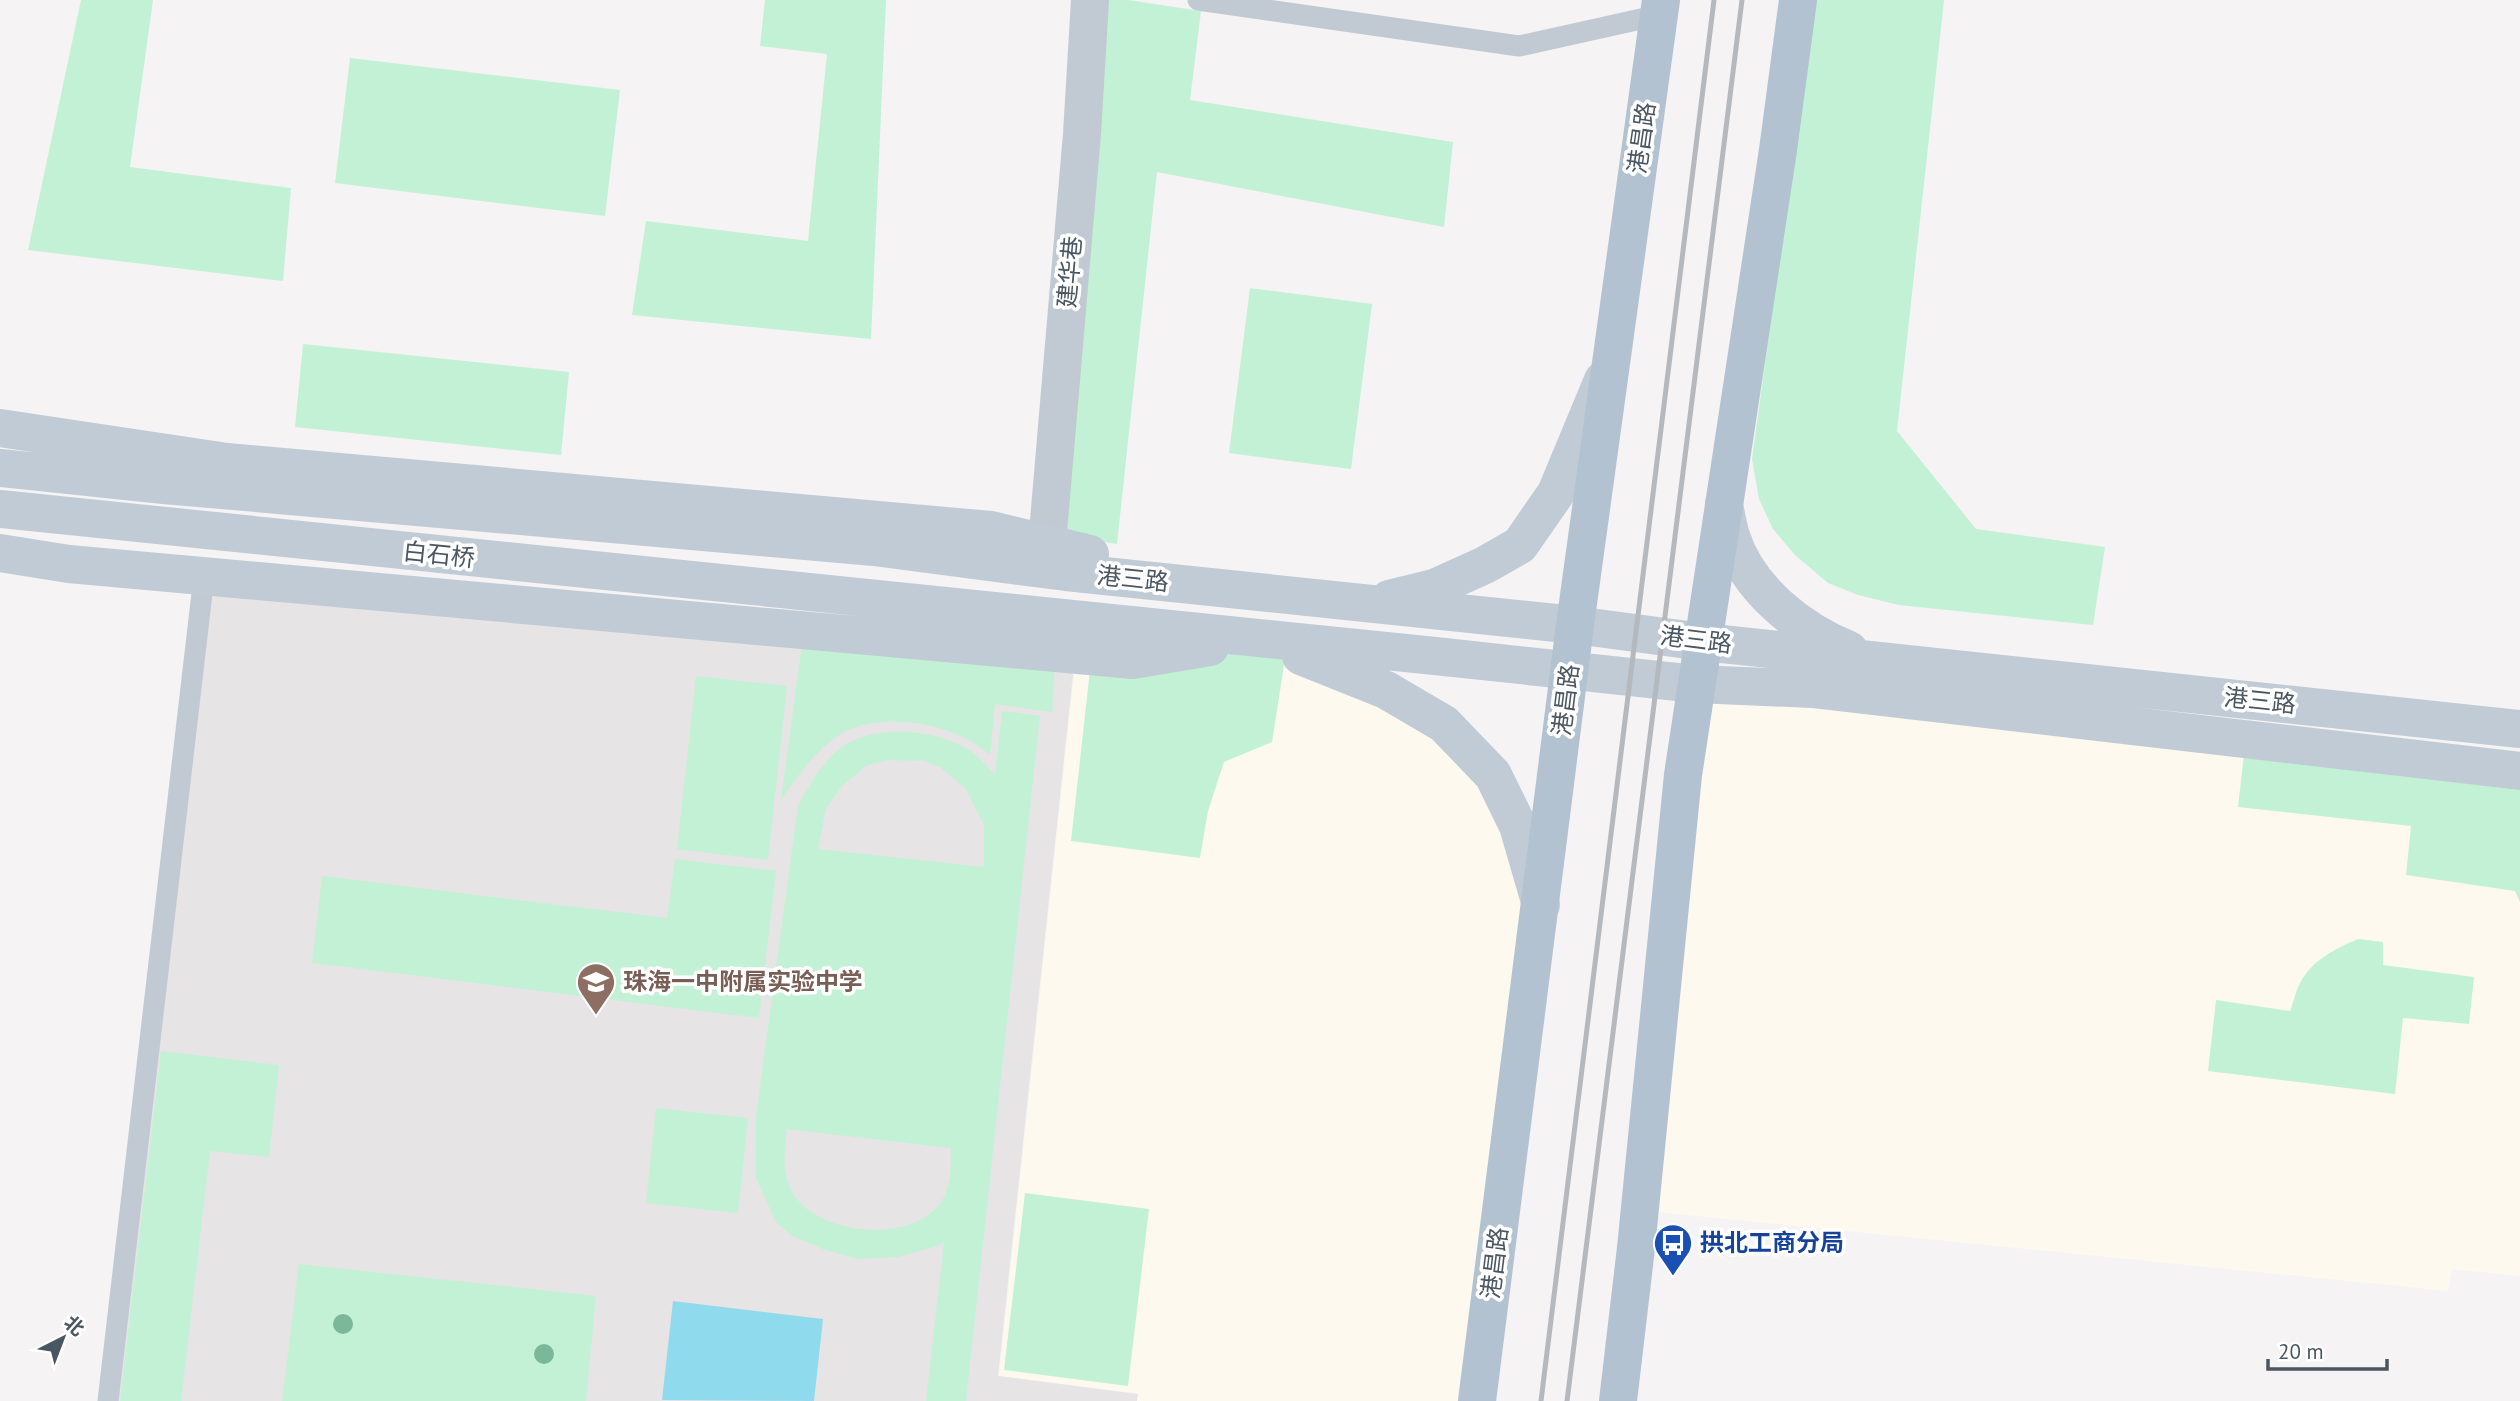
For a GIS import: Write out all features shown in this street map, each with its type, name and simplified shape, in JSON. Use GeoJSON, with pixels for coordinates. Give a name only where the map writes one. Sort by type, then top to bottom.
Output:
{"type":"FeatureCollection","features":[{"type":"Feature","properties":{"kind":"main road"},"geometry":{"type":"LineString","coordinates":[[1618,1401],[1636,1248],[1683,775],[1776,164],[1798,0]]}},
{"type":"Feature","properties":{"kind":"main road","name":"港昌路"},"geometry":{"type":"LineString","coordinates":[[1477,1401],[1574,625],[1660,7]]}},
{"type":"Feature","properties":{"kind":"main road"},"geometry":{"type":"LineString","coordinates":[[1367,604],[1434,588],[1485,565],[1520,545],[1556,493],[1610,362]]}},
{"type":"Feature","properties":{"kind":"main road"},"geometry":{"type":"LineString","coordinates":[[0,428],[227,462],[991,530],[1259,593]]}},
{"type":"Feature","properties":{"kind":"main road","name":"白石桥"},"geometry":{"type":"LineString","coordinates":[[0,468],[164,485],[874,547]]}},
{"type":"Feature","properties":{"kind":"main road"},"geometry":{"type":"LineString","coordinates":[[1724,504],[1732,538],[1746,565],[1765,591],[1789,616],[1812,633],[1836,645],[1885,662]]}},
{"type":"Feature","properties":{"kind":"main road","name":"白石桥"},"geometry":{"type":"LineString","coordinates":[[0,509],[1569,672],[1696,684],[1812,689],[2520,771]]}},
{"type":"Feature","properties":{"kind":"main road","name":"港三路"},"geometry":{"type":"LineString","coordinates":[[874,547],[1066,572],[2520,729]]}},
{"type":"Feature","properties":{"kind":"main road"},"geometry":{"type":"LineString","coordinates":[[0,553],[69,564],[1133,660],[1258,639],[1386,690],[1444,724],[1493,775],[1518,826],[1541,905]]}},
{"type":"Feature","properties":{"kind":"street","name":"建华巷"},"geometry":{"type":"LineString","coordinates":[[1047,544],[1083,134],[1090,0]]}},
{"type":"Feature","properties":{"kind":"lane"},"geometry":{"type":"LineString","coordinates":[[1198,0],[1519,46],[1660,7]]}},
{"type":"Feature","properties":{"kind":"lane"},"geometry":{"type":"LineString","coordinates":[[108,1401],[204,576]]}},
{"type":"Feature","properties":{"kind":"shaded area","name":"珠海一中附属实验中学"},"geometry":{"type":"Polygon","coordinates":[[[205,578],[1075,656],[998,1376],[1138,1394],[1137,1401],[111,1401],[205,578]]]}},
{"type":"Feature","properties":{"kind":"shaded area"},"geometry":{"type":"Polygon","coordinates":[[[1258,641],[1386,692],[1491,777],[1539,906],[1476,1401],[1137,1401],[1138,1394],[999,1376],[1076,656],[1258,641]]]}},
{"type":"Feature","properties":{"kind":"shaded area"},"geometry":{"type":"Polygon","coordinates":[[[1699,688],[2520,775],[2520,1276],[2452,1269],[2448,1291],[1646,1211],[1699,688]]]}},
{"type":"Feature","properties":{"kind":"green space"},"geometry":{"type":"Polygon","coordinates":[[[81,0],[153,0],[130,167],[291,188],[283,281],[28,250],[81,0]]]}},
{"type":"Feature","properties":{"kind":"green space"},"geometry":{"type":"Polygon","coordinates":[[[765,0],[886,0],[871,339],[632,315],[646,221],[808,241],[827,54],[760,46],[765,0]]]}},
{"type":"Feature","properties":{"kind":"green space"},"geometry":{"type":"Polygon","coordinates":[[[1098,0],[1128,0],[1201,11],[1190,100],[1453,142],[1444,227],[1157,172],[1117,544],[1055,534],[1098,0]]]}},
{"type":"Feature","properties":{"kind":"green space"},"geometry":{"type":"Polygon","coordinates":[[[1815,0],[1944,0],[1897,431],[1976,529],[2105,547],[2093,625],[1899,605],[1858,595],[1828,583],[1795,555],[1773,529],[1759,499],[1752,459],[1815,0]]]}},
{"type":"Feature","properties":{"kind":"green space"},"geometry":{"type":"Polygon","coordinates":[[[350,58],[620,90],[605,216],[335,183],[350,58]]]}},
{"type":"Feature","properties":{"kind":"green space"},"geometry":{"type":"Polygon","coordinates":[[[1250,288],[1372,304],[1351,469],[1229,453],[1250,288]]]}},
{"type":"Feature","properties":{"kind":"green space"},"geometry":{"type":"Polygon","coordinates":[[[303,344],[569,372],[561,455],[295,427],[303,344]]]}},
{"type":"Feature","properties":{"kind":"green space"},"geometry":{"type":"Polygon","coordinates":[[[802,644],[1055,663],[1052,712],[995,704],[990,755],[960,736],[925,725],[888,722],[853,728],[831,740],[822,749],[803,769],[781,800],[802,644]]]}},
{"type":"Feature","properties":{"kind":"green space"},"geometry":{"type":"Polygon","coordinates":[[[1256,647],[1285,659],[1272,742],[1224,762],[1208,811],[1200,858],[1071,841],[1090,670],[1256,647]]]}},
{"type":"Feature","properties":{"kind":"green space"},"geometry":{"type":"Polygon","coordinates":[[[696,676],[787,686],[768,860],[677,849],[696,676]]]}},
{"type":"Feature","properties":{"kind":"green space"},"geometry":{"type":"Polygon","coordinates":[[[1002,711],[1040,716],[966,1401],[926,1401],[944,1242],[898,1257],[858,1259],[792,1236],[776,1222],[756,1178],[756,1116],[798,806],[816,776],[839,749],[869,735],[887,732],[924,734],[958,744],[975,754],[995,775],[1002,711]],[[889,760],[867,765],[842,786],[826,808],[818,849],[984,867],[984,825],[965,788],[941,768],[924,761],[889,760]],[[787,1129],[785,1161],[789,1185],[804,1207],[822,1218],[865,1230],[888,1229],[910,1224],[928,1215],[945,1195],[950,1175],[951,1148],[787,1129]]]}},
{"type":"Feature","properties":{"kind":"green space"},"geometry":{"type":"Polygon","coordinates":[[[2244,754],[2520,784],[2520,902],[2515,891],[2406,875],[2411,826],[2238,807],[2244,754]]]}},
{"type":"Feature","properties":{"kind":"green space"},"geometry":{"type":"Polygon","coordinates":[[[675,859],[776,871],[759,1018],[312,963],[322,876],[667,918],[675,859]]]}},
{"type":"Feature","properties":{"kind":"green space"},"geometry":{"type":"Polygon","coordinates":[[[2358,939],[2383,942],[2383,965],[2474,977],[2469,1024],[2403,1018],[2395,1094],[2208,1071],[2216,1000],[2290,1011],[2298,986],[2311,968],[2333,951],[2358,939]]]}},
{"type":"Feature","properties":{"kind":"green space"},"geometry":{"type":"Polygon","coordinates":[[[161,1051],[279,1065],[269,1157],[210,1151],[181,1401],[120,1401],[161,1051]]]}},
{"type":"Feature","properties":{"kind":"green space"},"geometry":{"type":"Polygon","coordinates":[[[656,1108],[748,1118],[738,1213],[646,1203],[656,1108]]]}},
{"type":"Feature","properties":{"kind":"green space"},"geometry":{"type":"Polygon","coordinates":[[[1025,1193],[1149,1209],[1128,1386],[1004,1370],[1025,1193]]]}},
{"type":"Feature","properties":{"kind":"green space"},"geometry":{"type":"Polygon","coordinates":[[[299,1264],[596,1296],[586,1401],[282,1401],[299,1264]]]}},
{"type":"Feature","properties":{"kind":"water"},"geometry":{"type":"Polygon","coordinates":[[[673,1301],[823,1319],[814,1401],[662,1400],[673,1301]]]}},
{"type":"Feature","properties":{"kind":"railway"},"geometry":{"type":"LineString","coordinates":[[1541,1401],[1714,0]]}},
{"type":"Feature","properties":{"kind":"railway"},"geometry":{"type":"LineString","coordinates":[[1567,1401],[1742,0]]}},
{"type":"Feature","properties":{"kind":"place","name":"珠海一中附属实验中学"},"geometry":{"type":"Point","coordinates":[596,1016]}},
{"type":"Feature","properties":{"kind":"place","name":"拱北工商分局"},"geometry":{"type":"Point","coordinates":[1673,1277]}}]}
